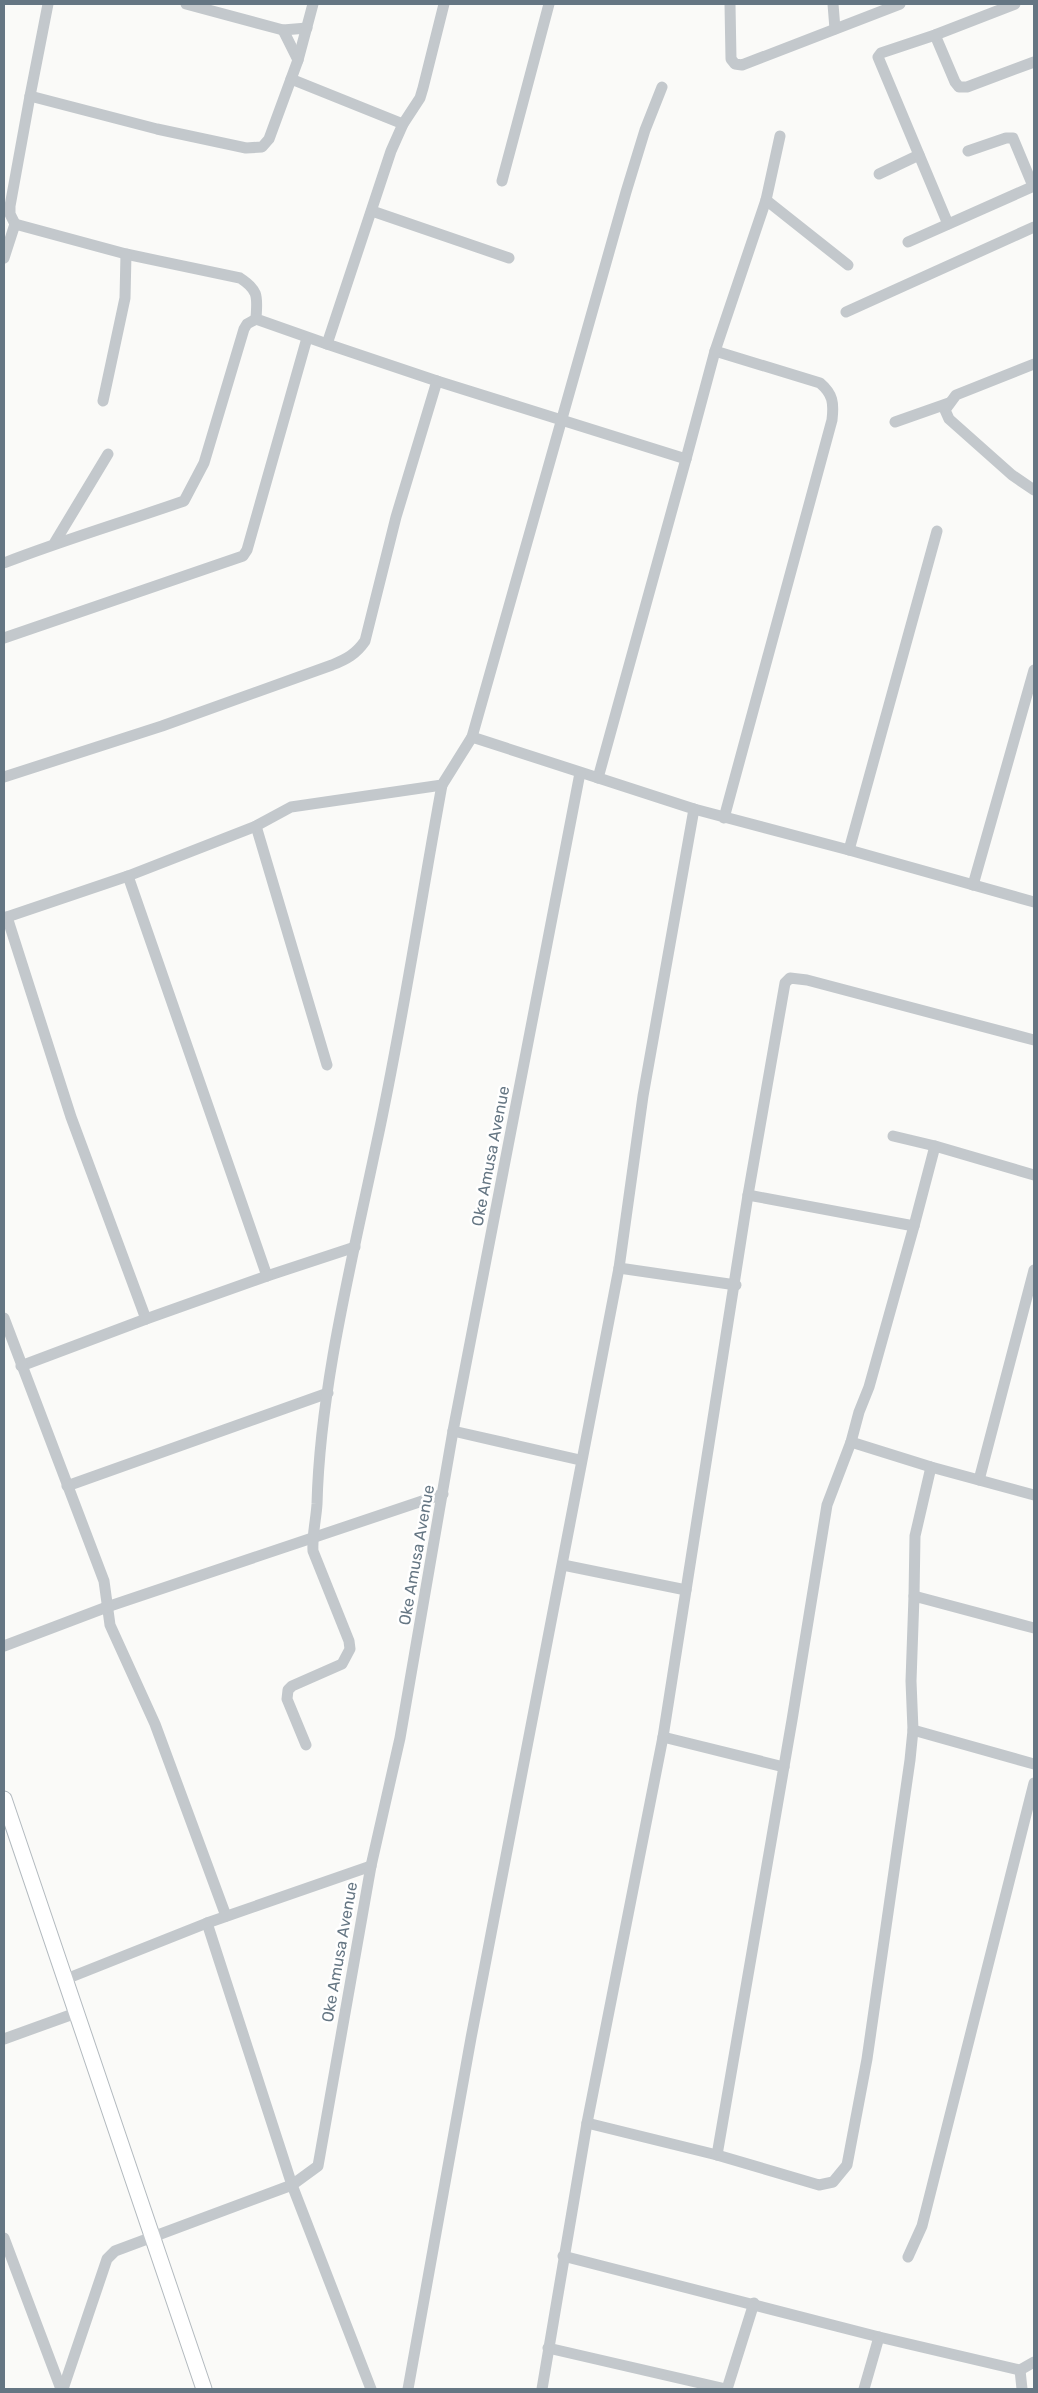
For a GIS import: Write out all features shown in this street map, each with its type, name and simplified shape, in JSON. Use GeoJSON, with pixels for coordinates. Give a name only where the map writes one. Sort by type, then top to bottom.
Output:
{"type":"FeatureCollection","features":[{"type":"Feature","properties":{"kind":"street"},"geometry":{"type":"LineString","coordinates":[[4,258],[15,224],[10,214],[10,206],[48,4]]}},
{"type":"Feature","properties":{"kind":"street"},"geometry":{"type":"LineString","coordinates":[[186,4],[282,30],[306,28]]}},
{"type":"Feature","properties":{"kind":"street"},"geometry":{"type":"LineString","coordinates":[[30,96],[157,129],[254,149],[262,147],[269,139],[298,60],[313,4]]}},
{"type":"Feature","properties":{"kind":"street"},"geometry":{"type":"LineString","coordinates":[[327,344],[402,124],[420,98],[424,88],[444,4]]}},
{"type":"Feature","properties":{"kind":"street"},"geometry":{"type":"LineString","coordinates":[[502,181],[549,4]]}},
{"type":"Feature","properties":{"kind":"street"},"geometry":{"type":"LineString","coordinates":[[730,4],[731,59],[735,64],[742,65],[900,4]]}},
{"type":"Feature","properties":{"kind":"street"},"geometry":{"type":"LineString","coordinates":[[833,4],[835,29]]}},
{"type":"Feature","properties":{"kind":"street"},"geometry":{"type":"LineString","coordinates":[[948,224],[878,57],[881,53],[935,35],[1015,4]]}},
{"type":"Feature","properties":{"kind":"street"},"geometry":{"type":"LineString","coordinates":[[282,30],[298,60]]}},
{"type":"Feature","properties":{"kind":"street"},"geometry":{"type":"LineString","coordinates":[[935,35],[955,82],[959,87],[967,87],[1034,62]]}},
{"type":"Feature","properties":{"kind":"street"},"geometry":{"type":"LineString","coordinates":[[291,79],[402,124]]}},
{"type":"Feature","properties":{"kind":"street"},"geometry":{"type":"LineString","coordinates":[[306,1746],[288,1699],[288,1690],[292,1686],[342,1664],[350,1649],[349,1641],[314,1551],[312,1536],[316,1517],[318,1464],[328,1393],[355,1247],[381,1126],[442,785],[472,737],[626,192],[645,130],[662,87]]}},
{"type":"Feature","properties":{"kind":"street"},"geometry":{"type":"LineString","coordinates":[[598,778],[715,352],[766,200],[780,136]]}},
{"type":"Feature","properties":{"kind":"street"},"geometry":{"type":"LineString","coordinates":[[908,242],[1033,186],[1013,138],[1006,138],[968,151]]}},
{"type":"Feature","properties":{"kind":"street"},"geometry":{"type":"LineString","coordinates":[[879,174],[919,155]]}},
{"type":"Feature","properties":{"kind":"street"},"geometry":{"type":"LineString","coordinates":[[766,200],[848,265]]}},
{"type":"Feature","properties":{"kind":"street"},"geometry":{"type":"LineString","coordinates":[[372,211],[509,258]]}},
{"type":"Feature","properties":{"kind":"street"},"geometry":{"type":"LineString","coordinates":[[15,224],[126,254],[240,278],[255,289],[257,298],[256,319]]}},
{"type":"Feature","properties":{"kind":"street"},"geometry":{"type":"LineString","coordinates":[[846,312],[1034,228]]}},
{"type":"Feature","properties":{"kind":"street"},"geometry":{"type":"LineString","coordinates":[[103,401],[125,298],[126,254]]}},
{"type":"Feature","properties":{"kind":"street"},"geometry":{"type":"LineString","coordinates":[[4,563],[56,542],[121,523],[184,501],[204,463],[244,329],[247,324],[256,319],[437,381],[686,459]]}},
{"type":"Feature","properties":{"kind":"street"},"geometry":{"type":"LineString","coordinates":[[4,638],[243,556],[247,550],[307,338]]}},
{"type":"Feature","properties":{"kind":"street"},"geometry":{"type":"LineString","coordinates":[[715,352],[820,382],[829,391],[834,404],[832,420],[724,818]]}},
{"type":"Feature","properties":{"kind":"street"},"geometry":{"type":"LineString","coordinates":[[1034,364],[956,395],[945,410],[949,419],[1012,476],[1034,490]]}},
{"type":"Feature","properties":{"kind":"street"},"geometry":{"type":"LineString","coordinates":[[4,778],[180,720],[332,666],[350,658],[358,651],[365,641],[396,517],[437,381]]}},
{"type":"Feature","properties":{"kind":"street"},"geometry":{"type":"LineString","coordinates":[[895,422],[949,403]]}},
{"type":"Feature","properties":{"kind":"street"},"geometry":{"type":"LineString","coordinates":[[56,542],[108,454]]}},
{"type":"Feature","properties":{"kind":"street"},"geometry":{"type":"LineString","coordinates":[[850,850],[937,532]]}},
{"type":"Feature","properties":{"kind":"street"},"geometry":{"type":"LineString","coordinates":[[973,885],[1034,670]]}},
{"type":"Feature","properties":{"kind":"street"},"geometry":{"type":"LineString","coordinates":[[472,737],[724,818],[850,850],[1034,902]]}},
{"type":"Feature","properties":{"kind":"street","name":"Oke Amusa Avenue"},"geometry":{"type":"LineString","coordinates":[[62,2389],[107,2259],[115,2251],[292,2185],[318,2166],[371,1866],[400,1738],[453,1431],[580,773]]}},
{"type":"Feature","properties":{"kind":"street"},"geometry":{"type":"LineString","coordinates":[[146,1319],[71,1117],[5,918],[128,876],[256,826],[285,810],[306,803],[442,785]]}},
{"type":"Feature","properties":{"kind":"street"},"geometry":{"type":"LineString","coordinates":[[408,2389],[471,2038],[563,1565],[580,1460],[619,1268],[643,1096],[694,809]]}},
{"type":"Feature","properties":{"kind":"street"},"geometry":{"type":"LineString","coordinates":[[256,826],[327,1065]]}},
{"type":"Feature","properties":{"kind":"street"},"geometry":{"type":"LineString","coordinates":[[128,876],[267,1276]]}},
{"type":"Feature","properties":{"kind":"street"},"geometry":{"type":"LineString","coordinates":[[542,2389],[587,2123],[662,1737],[736,1285],[748,1195],[783,990],[790,978],[808,980],[1034,1040]]}},
{"type":"Feature","properties":{"kind":"street"},"geometry":{"type":"LineString","coordinates":[[892,1136],[1034,1175]]}},
{"type":"Feature","properties":{"kind":"street"},"geometry":{"type":"LineString","coordinates":[[717,2155],[827,1505],[851,1442],[914,1226],[934,1146]]}},
{"type":"Feature","properties":{"kind":"street"},"geometry":{"type":"LineString","coordinates":[[748,1195],[914,1226]]}},
{"type":"Feature","properties":{"kind":"street"},"geometry":{"type":"LineString","coordinates":[[21,1366],[146,1319],[355,1247]]}},
{"type":"Feature","properties":{"kind":"street"},"geometry":{"type":"LineString","coordinates":[[619,1268],[736,1285]]}},
{"type":"Feature","properties":{"kind":"street"},"geometry":{"type":"LineString","coordinates":[[979,1480],[1034,1270]]}},
{"type":"Feature","properties":{"kind":"street"},"geometry":{"type":"LineString","coordinates":[[4,1318],[104,1582],[110,1625],[155,1724],[226,1916]]}},
{"type":"Feature","properties":{"kind":"street"},"geometry":{"type":"LineString","coordinates":[[67,1486],[328,1393]]}},
{"type":"Feature","properties":{"kind":"street"},"geometry":{"type":"LineString","coordinates":[[453,1431],[580,1460]]}},
{"type":"Feature","properties":{"kind":"street"},"geometry":{"type":"LineString","coordinates":[[851,1442],[931,1467],[1034,1495]]}},
{"type":"Feature","properties":{"kind":"street"},"geometry":{"type":"LineString","coordinates":[[587,2123],[717,2155],[819,2185],[833,2182],[847,2165],[867,2059],[913,1730],[911,1681],[915,1536],[931,1467]]}},
{"type":"Feature","properties":{"kind":"street"},"geometry":{"type":"LineString","coordinates":[[4,1646],[107,1607],[312,1536],[443,1494]]}},
{"type":"Feature","properties":{"kind":"street"},"geometry":{"type":"LineString","coordinates":[[563,1565],[686,1590]]}},
{"type":"Feature","properties":{"kind":"street"},"geometry":{"type":"LineString","coordinates":[[914,1596],[1034,1628]]}},
{"type":"Feature","properties":{"kind":"street"},"geometry":{"type":"LineString","coordinates":[[913,1730],[1034,1764]]}},
{"type":"Feature","properties":{"kind":"street"},"geometry":{"type":"LineString","coordinates":[[662,1737],[784,1767]]}},
{"type":"Feature","properties":{"kind":"street"},"geometry":{"type":"LineString","coordinates":[[908,2257],[922,2226],[1034,1783]]}},
{"type":"Feature","properties":{"kind":"street"},"geometry":{"type":"LineString","coordinates":[[4,1799],[204,2389]]}},
{"type":"Feature","properties":{"kind":"street"},"geometry":{"type":"LineString","coordinates":[[66,1979],[207,1923],[371,1866]]}},
{"type":"Feature","properties":{"kind":"street"},"geometry":{"type":"LineString","coordinates":[[207,1923],[292,2185],[371,2389]]}},
{"type":"Feature","properties":{"kind":"street"},"geometry":{"type":"LineString","coordinates":[[4,2039],[76,2013]]}},
{"type":"Feature","properties":{"kind":"street"},"geometry":{"type":"LineString","coordinates":[[4,2238],[62,2389]]}},
{"type":"Feature","properties":{"kind":"street"},"geometry":{"type":"LineString","coordinates":[[563,2256],[754,2303],[878,2337],[1020,2370],[1034,2362]]}},
{"type":"Feature","properties":{"kind":"street"},"geometry":{"type":"LineString","coordinates":[[548,2348],[727,2389],[754,2303]]}},
{"type":"Feature","properties":{"kind":"street"},"geometry":{"type":"LineString","coordinates":[[864,2389],[878,2337]]}},
{"type":"Feature","properties":{"kind":"street"},"geometry":{"type":"LineString","coordinates":[[1020,2370],[1022,2389]]}}]}
